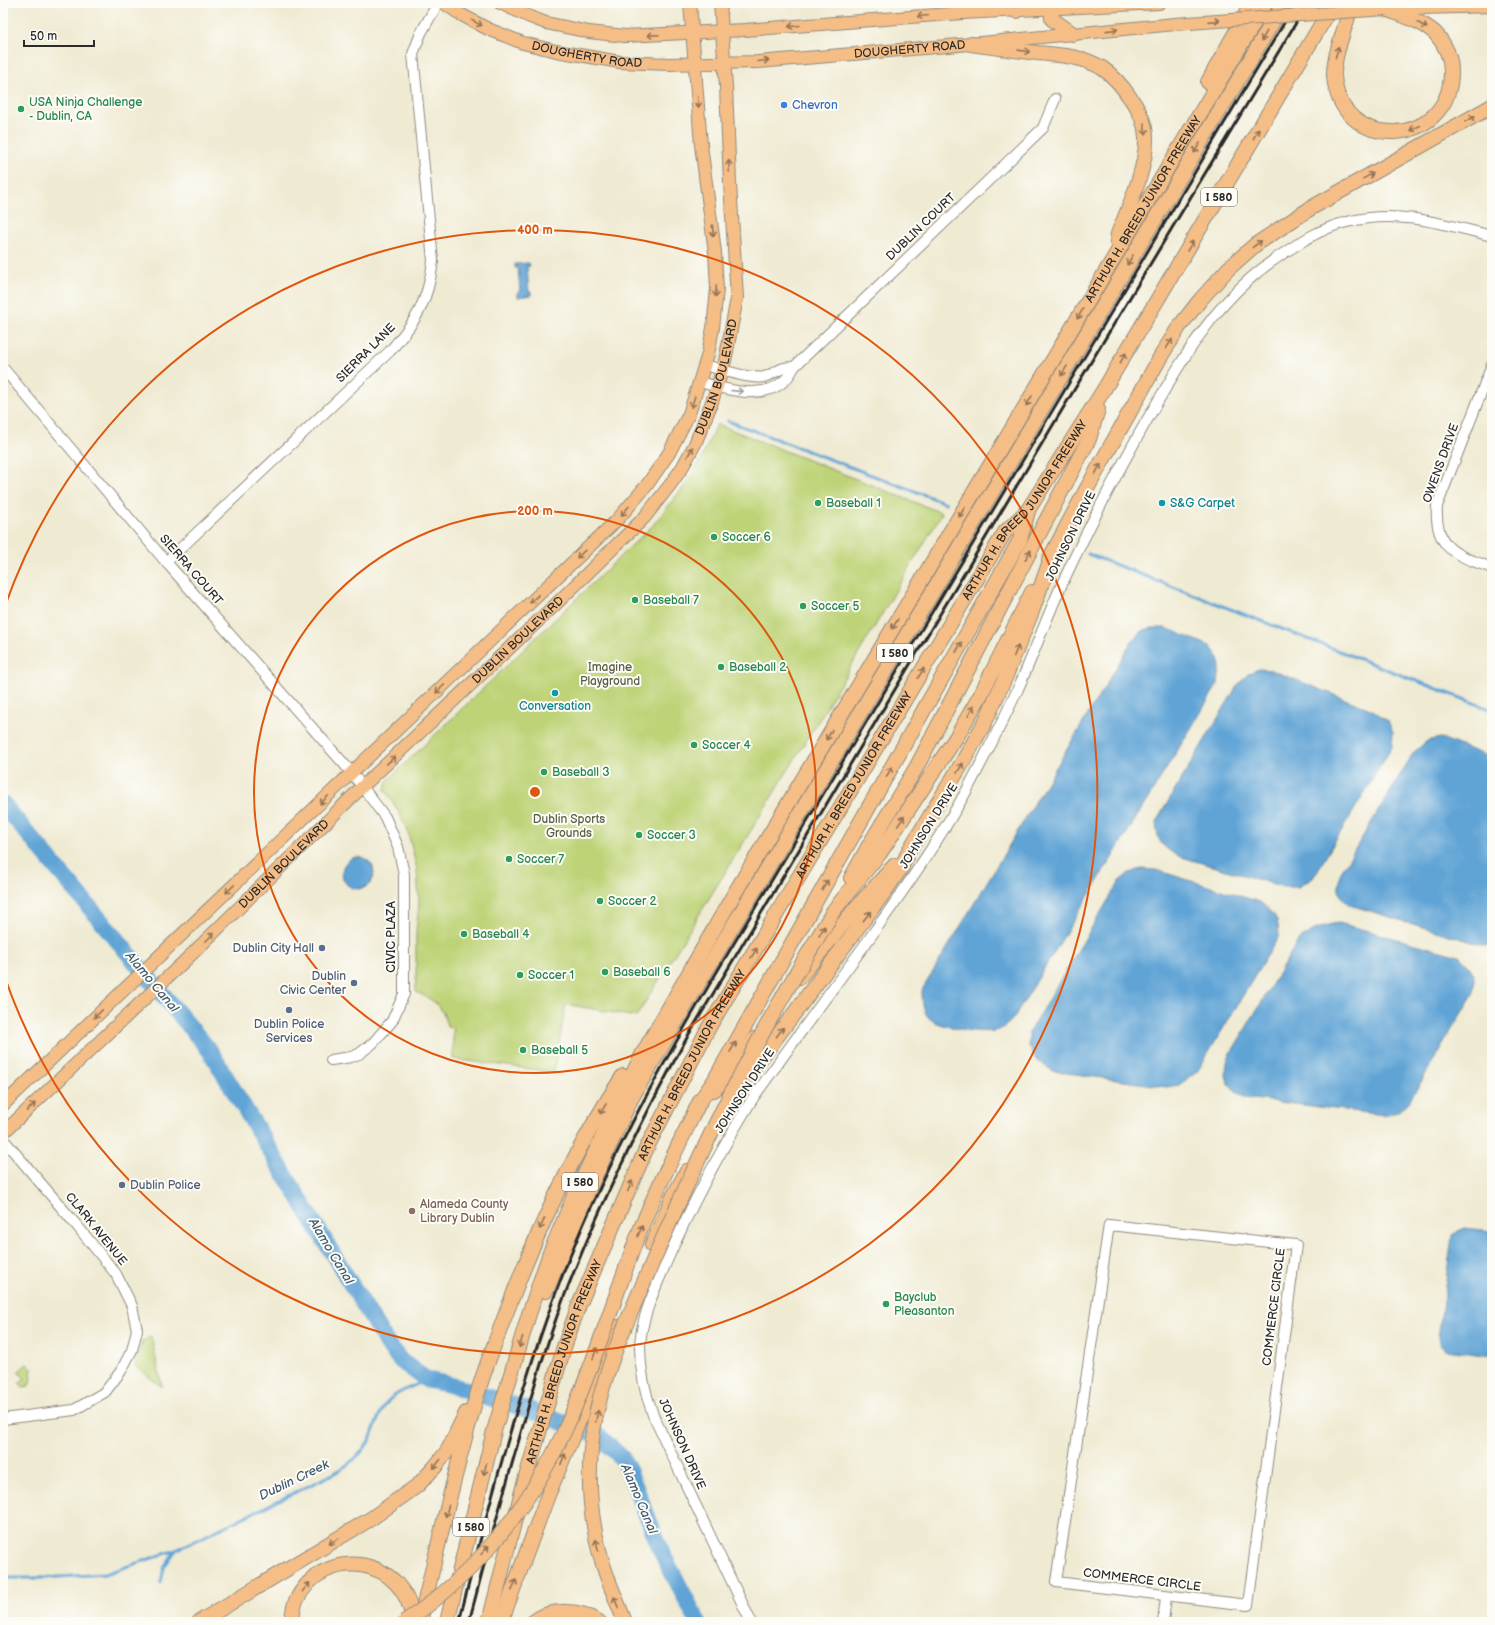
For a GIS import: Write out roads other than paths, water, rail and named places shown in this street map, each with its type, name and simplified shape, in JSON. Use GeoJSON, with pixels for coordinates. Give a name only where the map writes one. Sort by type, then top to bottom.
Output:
{"type":"FeatureCollection","features":[{"type":"Feature","properties":{"kind":"highway"},"geometry":{"type":"LineString","coordinates":[[1147,202],[1160,166],[1252,3]]}},
{"type":"Feature","properties":{"kind":"highway","name":"ARTHUR H. BREED JUNIOR FREEWAY"},"geometry":{"type":"LineString","coordinates":[[447,1622],[494,1431],[529,1314],[550,1253],[574,1196],[642,1055],[737,889],[1266,3]]}},
{"type":"Feature","properties":{"kind":"highway","name":"I 580"},"geometry":{"type":"LineString","coordinates":[[529,1314],[547,1289],[584,1200],[631,1099],[1284,3]]}},
{"type":"Feature","properties":{"kind":"highway","name":"ARTHUR H. BREED JUNIOR FREEWAY"},"geometry":{"type":"LineString","coordinates":[[489,1622],[554,1378],[579,1305],[647,1147],[709,1027],[1005,532],[1028,510],[1103,391],[1334,3]]}},
{"type":"Feature","properties":{"kind":"highway"},"geometry":{"type":"LineString","coordinates":[[1352,3],[1335,59],[1334,75],[1336,91],[1344,107],[1357,121],[1372,129],[1390,133],[1412,130],[1431,119],[1444,103],[1451,84],[1451,63],[1446,47],[1435,33],[1422,24],[1386,9]]}},
{"type":"Feature","properties":{"kind":"highway"},"geometry":{"type":"LineString","coordinates":[[1051,6],[1052,18],[1073,34]]}},
{"type":"Feature","properties":{"kind":"highway"},"geometry":{"type":"LineString","coordinates":[[971,44],[1070,57],[1086,61],[1101,68],[1114,78],[1136,105],[1144,122],[1146,138],[1144,157],[1132,198],[1118,234],[1114,256]]}},
{"type":"Feature","properties":{"kind":"highway"},"geometry":{"type":"LineString","coordinates":[[625,1622],[600,1560],[592,1514],[590,1488],[591,1448],[602,1392],[613,1358],[660,1244],[709,1138],[752,1053],[834,910],[874,850],[957,736],[980,696],[1022,611],[1085,492],[1165,350],[1179,327],[1201,298],[1255,245],[1283,225],[1492,106]]}},
{"type":"Feature","properties":{"kind":"highway"},"geometry":{"type":"LineString","coordinates":[[874,850],[1089,439],[1103,391]]}},
{"type":"Feature","properties":{"kind":"highway"},"geometry":{"type":"LineString","coordinates":[[716,1084],[1020,540],[1028,510]]}},
{"type":"Feature","properties":{"kind":"highway"},"geometry":{"type":"LineString","coordinates":[[501,1622],[548,1495],[592,1386],[674,1195],[714,1124],[740,1086],[901,868],[910,849],[961,765],[985,722],[1022,636],[1053,553]]}},
{"type":"Feature","properties":{"kind":"highway"},"geometry":{"type":"LineString","coordinates":[[404,1622],[429,1604],[467,1570],[506,1526],[540,1478],[573,1412],[638,1236],[700,1101],[716,1084],[820,951],[910,849]]}},
{"type":"Feature","properties":{"kind":"highway"},"geometry":{"type":"LineString","coordinates":[[420,1622],[462,1432],[522,1272],[554,1199],[587,1136],[610,1096],[632,1064],[642,1055]]}},
{"type":"Feature","properties":{"kind":"highway"},"geometry":{"type":"LineString","coordinates":[[199,1622],[372,1518],[397,1501],[417,1486],[435,1467],[462,1432]]}},
{"type":"Feature","properties":{"kind":"highway"},"geometry":{"type":"LineString","coordinates":[[291,1622],[296,1602],[306,1586],[320,1573],[351,1564],[367,1566],[382,1572],[395,1581],[407,1596],[412,1612],[413,1622]]}},
{"type":"Feature","properties":{"kind":"highway"},"geometry":{"type":"LineString","coordinates":[[533,1622],[552,1613],[569,1612],[584,1615],[599,1622]]}},
{"type":"Feature","properties":{"kind":"main road","name":"DOUGHERTY ROAD"},"geometry":{"type":"LineString","coordinates":[[444,3],[460,14],[502,36],[550,50],[620,62],[695,63],[758,62],[971,44],[1175,24],[1386,9],[1492,6]]}},
{"type":"Feature","properties":{"kind":"main road","name":"DOUGHERTY ROAD"},"geometry":{"type":"LineString","coordinates":[[500,3],[546,23],[589,32],[625,36],[722,32],[1022,7],[1159,3]]}},
{"type":"Feature","properties":{"kind":"main road","name":"DUBLIN BOULEVARD"},"geometry":{"type":"LineString","coordinates":[[3,1105],[618,519],[645,487],[669,453],[689,414],[705,365],[713,328],[717,287],[715,252],[701,145],[690,3]]}},
{"type":"Feature","properties":{"kind":"main road","name":"DUBLIN BOULEVARD"},"geometry":{"type":"LineString","coordinates":[[3,1133],[178,968],[362,787],[564,596],[644,518],[670,486],[695,444],[717,387],[731,337],[737,298],[720,3]]}},
{"type":"Feature","properties":{"kind":"main road"},"geometry":{"type":"LineString","coordinates":[[564,596],[562,586],[603,547],[601,535]]}},
{"type":"Feature","properties":{"kind":"street","name":"SIERRA LANE"},"geometry":{"type":"LineString","coordinates":[[166,562],[390,351],[409,328],[422,306],[430,282],[433,261],[413,54],[421,33],[438,3]]}},
{"type":"Feature","properties":{"kind":"street","name":"DUBLIN COURT"},"geometry":{"type":"LineString","coordinates":[[700,382],[732,391],[757,392],[778,386],[790,376],[794,367],[1043,128],[1055,99]]}},
{"type":"Feature","properties":{"kind":"street","name":"JOHNSON DRIVE"},"geometry":{"type":"LineString","coordinates":[[751,1622],[653,1415],[645,1394],[641,1370],[640,1346],[643,1325],[649,1304],[684,1221],[705,1180],[753,1098],[902,893],[965,794],[1017,692],[1060,588],[1082,541],[1135,441],[1183,357],[1222,307],[1260,270],[1302,240],[1346,222],[1392,216],[1426,220],[1492,236]]}},
{"type":"Feature","properties":{"kind":"street"},"geometry":{"type":"LineString","coordinates":[[705,365],[738,374],[764,377],[785,366],[794,367]]}},
{"type":"Feature","properties":{"kind":"street","name":"OWENS DRIVE"},"geometry":{"type":"LineString","coordinates":[[1492,365],[1437,506],[1436,521],[1440,536],[1449,548],[1462,556],[1492,568]]}},
{"type":"Feature","properties":{"kind":"street","name":"SIERRA COURT"},"geometry":{"type":"LineString","coordinates":[[3,368],[166,562],[352,773],[362,787]]}},
{"type":"Feature","properties":{"kind":"street","name":"CIVIC PLAZA"},"geometry":{"type":"LineString","coordinates":[[331,1060],[351,1057],[359,1054],[374,1043],[392,1021],[404,994],[404,874],[398,847],[385,817],[362,787]]}},
{"type":"Feature","properties":{"kind":"street","name":"CLARK AVENUE"},"geometry":{"type":"LineString","coordinates":[[3,1139],[116,1274],[132,1306],[136,1330],[132,1350],[121,1371],[106,1392],[74,1410],[3,1419]]}},
{"type":"Feature","properties":{"kind":"street","name":"COMMERCE CIRCLE"},"geometry":{"type":"LineString","coordinates":[[1109,1225],[1296,1245],[1248,1605],[1166,1597],[1056,1582],[1109,1225]]}},
{"type":"Feature","properties":{"kind":"street"},"geometry":{"type":"LineString","coordinates":[[1163,1622],[1166,1597]]}},
{"type":"Feature","properties":{"kind":"water"},"geometry":{"type":"Polygon","coordinates":[[[529,263],[530,266],[527,267],[529,292],[531,292],[532,295],[518,297],[518,292],[520,292],[518,268],[515,268],[515,264],[529,263]]]}},
{"type":"Feature","properties":{"kind":"water"},"geometry":{"type":"Polygon","coordinates":[[[1152,628],[1166,628],[1210,646],[1219,658],[1220,668],[1218,684],[1014,1018],[1003,1028],[988,1032],[970,1031],[949,1027],[933,1021],[928,1017],[923,1008],[922,990],[1134,638],[1144,630],[1152,628]]]}},
{"type":"Feature","properties":{"kind":"water"},"geometry":{"type":"Polygon","coordinates":[[[1259,669],[1271,670],[1373,710],[1388,721],[1393,732],[1392,747],[1313,878],[1298,887],[1284,887],[1178,856],[1161,843],[1157,834],[1156,822],[1237,686],[1249,673],[1259,669]]]}},
{"type":"Feature","properties":{"kind":"water"},"geometry":{"type":"Polygon","coordinates":[[[1441,738],[1492,758],[1492,945],[1485,946],[1350,905],[1339,892],[1340,874],[1414,752],[1427,741],[1441,738]]]}},
{"type":"Feature","properties":{"kind":"water"},"geometry":{"type":"Polygon","coordinates":[[[355,857],[361,857],[371,864],[374,873],[373,879],[367,886],[361,889],[355,889],[345,882],[342,876],[342,870],[349,860],[355,857]]]}},
{"type":"Feature","properties":{"kind":"water"},"geometry":{"type":"Polygon","coordinates":[[[1141,869],[1156,870],[1260,902],[1275,916],[1278,924],[1279,936],[1197,1072],[1179,1085],[1166,1087],[1053,1071],[1036,1060],[1029,1046],[1029,1032],[1119,882],[1129,873],[1141,869]]]}},
{"type":"Feature","properties":{"kind":"water"},"geometry":{"type":"Polygon","coordinates":[[[1339,923],[1459,956],[1468,965],[1473,973],[1473,994],[1409,1102],[1398,1112],[1384,1115],[1245,1098],[1230,1085],[1226,1077],[1228,1058],[1298,941],[1317,929],[1339,923]]]}},
{"type":"Feature","properties":{"kind":"water"},"geometry":{"type":"Polygon","coordinates":[[[1465,1228],[1492,1231],[1492,1356],[1445,1350],[1441,1346],[1438,1338],[1452,1236],[1465,1228]]]}},
{"type":"Feature","properties":{"kind":"waterway"},"geometry":{"type":"LineString","coordinates":[[728,421],[946,503]]}},
{"type":"Feature","properties":{"kind":"waterway"},"geometry":{"type":"LineString","coordinates":[[1088,554],[1492,710]]}},
{"type":"Feature","properties":{"kind":"waterway","name":"Alamo Canal"},"geometry":{"type":"LineString","coordinates":[[3,804],[210,1051],[388,1345],[401,1361],[427,1380],[447,1384],[545,1415],[600,1437],[622,1458],[628,1469],[663,1555],[698,1622]]}},
{"type":"Feature","properties":{"kind":"waterway","name":"Dublin Creek"},"geometry":{"type":"LineString","coordinates":[[3,1578],[44,1578],[105,1574],[176,1550],[333,1474],[344,1467],[359,1455],[367,1445],[380,1414],[389,1400],[402,1391],[427,1380]]}},
{"type":"Feature","properties":{"kind":"waterway","name":"Dublin Creek"},"geometry":{"type":"LineString","coordinates":[[161,1583],[164,1567],[176,1550]]}},
{"type":"Feature","properties":{"kind":"railway"},"geometry":{"type":"LineString","coordinates":[[459,1622],[480,1540],[515,1416],[555,1295],[589,1211],[650,1088],[718,970],[1296,3]]}},
{"type":"Feature","properties":{"kind":"railway"},"geometry":{"type":"LineString","coordinates":[[469,1622],[530,1401],[546,1348],[564,1297],[577,1263],[622,1163],[655,1098],[689,1034],[1062,410],[1308,3]]}},
{"type":"Feature","properties":{"kind":"place","name":"Chevron"},"geometry":{"type":"Point","coordinates":[784,105]}},
{"type":"Feature","properties":{"kind":"place","name":"USA Ninja Challenge - Dublin, CA"},"geometry":{"type":"Point","coordinates":[21,109]}},
{"type":"Feature","properties":{"kind":"place","name":"Baseball 1"},"geometry":{"type":"Point","coordinates":[818,503]}},
{"type":"Feature","properties":{"kind":"place","name":"S&G Carpet"},"geometry":{"type":"Point","coordinates":[1162,503]}},
{"type":"Feature","properties":{"kind":"place","name":"Soccer 6"},"geometry":{"type":"Point","coordinates":[714,537]}},
{"type":"Feature","properties":{"kind":"place","name":"Baseball 7"},"geometry":{"type":"Point","coordinates":[635,600]}},
{"type":"Feature","properties":{"kind":"place","name":"Soccer 5"},"geometry":{"type":"Point","coordinates":[803,606]}},
{"type":"Feature","properties":{"kind":"place","name":"Baseball 2"},"geometry":{"type":"Point","coordinates":[721,667]}},
{"type":"Feature","properties":{"kind":"place","name":"Conversation"},"geometry":{"type":"Point","coordinates":[555,693]}},
{"type":"Feature","properties":{"kind":"place","name":"Soccer 4"},"geometry":{"type":"Point","coordinates":[694,745]}},
{"type":"Feature","properties":{"kind":"place","name":"Baseball 3"},"geometry":{"type":"Point","coordinates":[544,772]}},
{"type":"Feature","properties":{"kind":"place","name":"Soccer 3"},"geometry":{"type":"Point","coordinates":[639,835]}},
{"type":"Feature","properties":{"kind":"place","name":"Soccer 7"},"geometry":{"type":"Point","coordinates":[509,859]}},
{"type":"Feature","properties":{"kind":"place","name":"Soccer 2"},"geometry":{"type":"Point","coordinates":[600,901]}},
{"type":"Feature","properties":{"kind":"place","name":"Baseball 4"},"geometry":{"type":"Point","coordinates":[464,934]}},
{"type":"Feature","properties":{"kind":"place","name":"Dublin City Hall"},"geometry":{"type":"Point","coordinates":[322,948]}},
{"type":"Feature","properties":{"kind":"place","name":"Baseball 6"},"geometry":{"type":"Point","coordinates":[605,972]}},
{"type":"Feature","properties":{"kind":"place","name":"Soccer 1"},"geometry":{"type":"Point","coordinates":[520,975]}},
{"type":"Feature","properties":{"kind":"place","name":"Dublin Civic Center"},"geometry":{"type":"Point","coordinates":[354,983]}},
{"type":"Feature","properties":{"kind":"place","name":"Dublin Police Services"},"geometry":{"type":"Point","coordinates":[289,1010]}},
{"type":"Feature","properties":{"kind":"place","name":"Baseball 5"},"geometry":{"type":"Point","coordinates":[523,1050]}},
{"type":"Feature","properties":{"kind":"place","name":"Dublin Police"},"geometry":{"type":"Point","coordinates":[122,1185]}},
{"type":"Feature","properties":{"kind":"place","name":"Alameda County Library Dublin"},"geometry":{"type":"Point","coordinates":[412,1211]}},
{"type":"Feature","properties":{"kind":"place","name":"Bayclub Pleasanton"},"geometry":{"type":"Point","coordinates":[886,1304]}},
{"type":"Feature","properties":{"kind":"park label","name":"Imagine Playground"},"geometry":{"type":"Point","coordinates":[610,674]}},
{"type":"Feature","properties":{"kind":"park label","name":"Dublin Sports Grounds"},"geometry":{"type":"Point","coordinates":[569,826]}}]}
